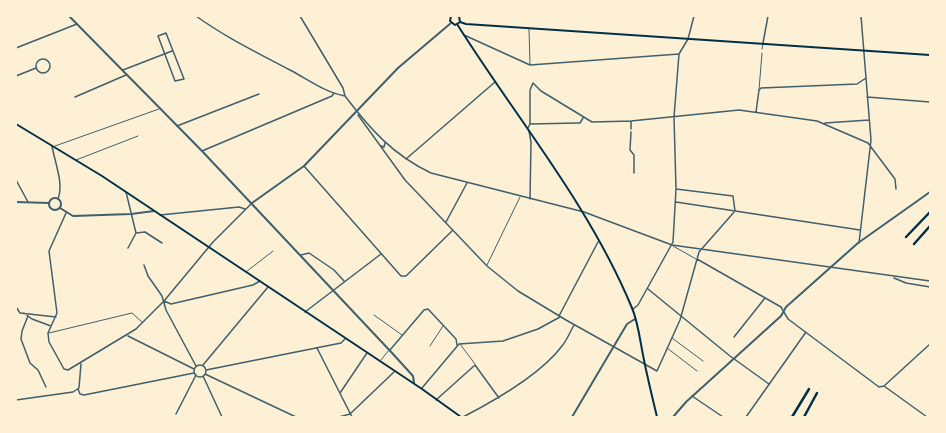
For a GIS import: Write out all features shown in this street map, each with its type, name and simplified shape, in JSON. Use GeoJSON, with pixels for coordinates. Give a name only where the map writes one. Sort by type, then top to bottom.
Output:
{"type":"FeatureCollection","features":[{"type":"Feature","properties":{"kind":"highway"},"geometry":{"type":"LineString","coordinates":[[906,237],[930,212]]}},
{"type":"Feature","properties":{"kind":"highway"},"geometry":{"type":"LineString","coordinates":[[914,244],[930,226]]}},
{"type":"Feature","properties":{"kind":"highway"},"geometry":{"type":"LineString","coordinates":[[792,417],[809,389]]}},
{"type":"Feature","properties":{"kind":"highway"},"geometry":{"type":"LineString","coordinates":[[804,417],[817,393]]}},
{"type":"Feature","properties":{"kind":"main road"},"geometry":{"type":"LineString","coordinates":[[451,16],[451,23],[457,24],[460,22]]}},
{"type":"Feature","properties":{"kind":"main road"},"geometry":{"type":"LineString","coordinates":[[459,16],[460,22]]}},
{"type":"Feature","properties":{"kind":"main road"},"geometry":{"type":"LineString","coordinates":[[460,22],[466,24],[930,55]]}},
{"type":"Feature","properties":{"kind":"main road"},"geometry":{"type":"LineString","coordinates":[[457,24],[584,212],[599,240],[633,309],[657,417]]}},
{"type":"Feature","properties":{"kind":"main road"},"geometry":{"type":"LineString","coordinates":[[16,124],[126,192],[462,417]]}},
{"type":"Feature","properties":{"kind":"street"},"geometry":{"type":"LineString","coordinates":[[69,16],[202,151],[333,289],[413,376],[414,384]]}},
{"type":"Feature","properties":{"kind":"street"},"geometry":{"type":"LineString","coordinates":[[196,16],[222,33],[334,93],[345,96]]}},
{"type":"Feature","properties":{"kind":"street"},"geometry":{"type":"LineString","coordinates":[[300,16],[343,88],[345,96],[357,111],[384,143],[431,173],[530,200],[584,212],[672,245],[781,307],[788,319],[879,387],[884,386],[930,344]]}},
{"type":"Feature","properties":{"kind":"street"},"geometry":{"type":"LineString","coordinates":[[633,309],[638,305],[672,245],[676,202],[674,117],[679,54],[688,39],[694,16]]}},
{"type":"Feature","properties":{"kind":"street"},"geometry":{"type":"LineString","coordinates":[[762,49],[768,16]]}},
{"type":"Feature","properties":{"kind":"street"},"geometry":{"type":"LineString","coordinates":[[858,243],[870,146],[861,16]]}},
{"type":"Feature","properties":{"kind":"street"},"geometry":{"type":"LineString","coordinates":[[66,213],[49,251],[57,313],[48,333],[49,342],[66,370],[81,364],[128,336],[143,323],[164,301],[208,247],[245,209],[304,166],[398,68],[451,23]]}},
{"type":"Feature","properties":{"kind":"street"},"geometry":{"type":"LineString","coordinates":[[16,48],[77,24]]}},
{"type":"Feature","properties":{"kind":"street"},"geometry":{"type":"LineString","coordinates":[[529,28],[530,65]]}},
{"type":"Feature","properties":{"kind":"street"},"geometry":{"type":"LineString","coordinates":[[166,33],[172,51],[184,79],[175,81],[158,36],[166,33]]}},
{"type":"Feature","properties":{"kind":"street"},"geometry":{"type":"LineString","coordinates":[[463,35],[530,65],[679,54]]}},
{"type":"Feature","properties":{"kind":"street"},"geometry":{"type":"LineString","coordinates":[[123,70],[172,51]]}},
{"type":"Feature","properties":{"kind":"street"},"geometry":{"type":"LineString","coordinates":[[756,112],[762,53]]}},
{"type":"Feature","properties":{"kind":"street"},"geometry":{"type":"LineString","coordinates":[[45,58],[50,63],[51,67],[46,73],[39,71],[36,68],[36,64],[41,59],[45,58]]}},
{"type":"Feature","properties":{"kind":"street"},"geometry":{"type":"LineString","coordinates":[[16,76],[36,68]]}},
{"type":"Feature","properties":{"kind":"street"},"geometry":{"type":"LineString","coordinates":[[75,97],[127,75]]}},
{"type":"Feature","properties":{"kind":"street"},"geometry":{"type":"LineString","coordinates":[[759,90],[763,87],[857,84],[866,78]]}},
{"type":"Feature","properties":{"kind":"street"},"geometry":{"type":"LineString","coordinates":[[406,158],[495,82]]}},
{"type":"Feature","properties":{"kind":"street"},"geometry":{"type":"LineString","coordinates":[[530,200],[531,142],[528,127],[530,124],[530,90],[533,83],[541,91],[583,118],[592,122],[631,121],[733,110],[756,112],[825,123],[869,120]]}},
{"type":"Feature","properties":{"kind":"street"},"geometry":{"type":"LineString","coordinates":[[202,151],[334,93]]}},
{"type":"Feature","properties":{"kind":"street"},"geometry":{"type":"LineString","coordinates":[[177,126],[259,94]]}},
{"type":"Feature","properties":{"kind":"street"},"geometry":{"type":"LineString","coordinates":[[867,97],[930,102]]}},
{"type":"Feature","properties":{"kind":"street"},"geometry":{"type":"LineString","coordinates":[[60,208],[61,203],[58,199],[60,195],[59,180],[52,146],[159,108]]}},
{"type":"Feature","properties":{"kind":"street"},"geometry":{"type":"LineString","coordinates":[[357,111],[406,180],[487,266],[518,291],[574,325],[614,346],[645,366],[657,371],[682,316],[697,259],[701,250],[735,211],[733,196],[676,189]]}},
{"type":"Feature","properties":{"kind":"street"},"geometry":{"type":"LineString","coordinates":[[530,124],[578,124],[583,118]]}},
{"type":"Feature","properties":{"kind":"street"},"geometry":{"type":"LineString","coordinates":[[631,121],[631,128]]}},
{"type":"Feature","properties":{"kind":"street"},"geometry":{"type":"LineString","coordinates":[[825,123],[870,146],[895,179],[896,189]]}},
{"type":"Feature","properties":{"kind":"street"},"geometry":{"type":"LineString","coordinates":[[631,132],[630,150],[634,154],[634,173]]}},
{"type":"Feature","properties":{"kind":"street"},"geometry":{"type":"LineString","coordinates":[[75,160],[138,136]]}},
{"type":"Feature","properties":{"kind":"street"},"geometry":{"type":"LineString","coordinates":[[381,146],[381,143],[384,143]]}},
{"type":"Feature","properties":{"kind":"street"},"geometry":{"type":"LineString","coordinates":[[381,146],[384,147],[384,143]]}},
{"type":"Feature","properties":{"kind":"street"},"geometry":{"type":"LineString","coordinates":[[304,166],[399,275],[403,277],[453,230]]}},
{"type":"Feature","properties":{"kind":"street"},"geometry":{"type":"LineString","coordinates":[[16,180],[28,202]]}},
{"type":"Feature","properties":{"kind":"street"},"geometry":{"type":"LineString","coordinates":[[446,222],[467,183]]}},
{"type":"Feature","properties":{"kind":"street"},"geometry":{"type":"LineString","coordinates":[[126,192],[136,234],[128,248]]}},
{"type":"Feature","properties":{"kind":"street"},"geometry":{"type":"LineString","coordinates":[[673,417],[677,410],[784,312],[786,307],[858,243],[930,192]]}},
{"type":"Feature","properties":{"kind":"street"},"geometry":{"type":"LineString","coordinates":[[487,266],[520,197]]}},
{"type":"Feature","properties":{"kind":"street"},"geometry":{"type":"LineString","coordinates":[[49,204],[52,199],[58,199]]}},
{"type":"Feature","properties":{"kind":"street"},"geometry":{"type":"LineString","coordinates":[[16,202],[49,204]]}},
{"type":"Feature","properties":{"kind":"street"},"geometry":{"type":"LineString","coordinates":[[676,202],[860,230]]}},
{"type":"Feature","properties":{"kind":"street"},"geometry":{"type":"LineString","coordinates":[[49,204],[53,210],[60,208]]}},
{"type":"Feature","properties":{"kind":"street"},"geometry":{"type":"LineString","coordinates":[[60,208],[66,213],[74,216],[132,214],[154,211]]}},
{"type":"Feature","properties":{"kind":"street"},"geometry":{"type":"LineString","coordinates":[[159,215],[239,208],[245,209]]}},
{"type":"Feature","properties":{"kind":"street"},"geometry":{"type":"LineString","coordinates":[[136,234],[145,232],[162,243]]}},
{"type":"Feature","properties":{"kind":"street"},"geometry":{"type":"LineString","coordinates":[[422,389],[458,345],[503,341],[538,329],[559,316],[599,240]]}},
{"type":"Feature","properties":{"kind":"street"},"geometry":{"type":"LineString","coordinates":[[672,245],[892,277],[930,281]]}},
{"type":"Feature","properties":{"kind":"street"},"geometry":{"type":"LineString","coordinates":[[246,273],[273,251]]}},
{"type":"Feature","properties":{"kind":"street"},"geometry":{"type":"LineString","coordinates":[[301,255],[309,253],[334,270],[344,281]]}},
{"type":"Feature","properties":{"kind":"street"},"geometry":{"type":"LineString","coordinates":[[305,312],[333,289],[381,254]]}},
{"type":"Feature","properties":{"kind":"street"},"geometry":{"type":"LineString","coordinates":[[144,265],[148,276],[164,301],[166,310],[196,366]]}},
{"type":"Feature","properties":{"kind":"street"},"geometry":{"type":"LineString","coordinates":[[892,277],[906,283],[930,287]]}},
{"type":"Feature","properties":{"kind":"street"},"geometry":{"type":"LineString","coordinates":[[164,301],[171,304],[253,285],[260,282]]}},
{"type":"Feature","properties":{"kind":"street"},"geometry":{"type":"LineString","coordinates":[[176,414],[195,374],[194,369],[196,366],[203,365],[268,287]]}},
{"type":"Feature","properties":{"kind":"street"},"geometry":{"type":"LineString","coordinates":[[647,288],[734,359],[769,384]]}},
{"type":"Feature","properties":{"kind":"street"},"geometry":{"type":"LineString","coordinates":[[734,337],[765,297]]}},
{"type":"Feature","properties":{"kind":"street"},"geometry":{"type":"LineString","coordinates":[[16,307],[20,313],[56,316]]}},
{"type":"Feature","properties":{"kind":"street"},"geometry":{"type":"LineString","coordinates":[[380,362],[424,310],[428,309],[456,339],[458,345],[475,365],[499,398]]}},
{"type":"Feature","properties":{"kind":"street"},"geometry":{"type":"LineString","coordinates":[[24,313],[51,326]]}},
{"type":"Feature","properties":{"kind":"street"},"geometry":{"type":"LineString","coordinates":[[48,333],[132,313],[143,323]]}},
{"type":"Feature","properties":{"kind":"street"},"geometry":{"type":"LineString","coordinates":[[374,315],[402,335]]}},
{"type":"Feature","properties":{"kind":"street"},"geometry":{"type":"LineString","coordinates":[[28,316],[22,330],[21,339],[30,364],[38,370],[46,387]]}},
{"type":"Feature","properties":{"kind":"street"},"geometry":{"type":"LineString","coordinates":[[572,417],[628,322],[635,319]]}},
{"type":"Feature","properties":{"kind":"street"},"geometry":{"type":"LineString","coordinates":[[430,346],[443,325]]}},
{"type":"Feature","properties":{"kind":"street"},"geometry":{"type":"LineString","coordinates":[[462,417],[499,398],[535,372],[562,346],[574,325]]}},
{"type":"Feature","properties":{"kind":"street"},"geometry":{"type":"LineString","coordinates":[[746,417],[806,332]]}},
{"type":"Feature","properties":{"kind":"street"},"geometry":{"type":"LineString","coordinates":[[128,336],[194,369]]}},
{"type":"Feature","properties":{"kind":"street"},"geometry":{"type":"LineString","coordinates":[[672,338],[703,362]]}},
{"type":"Feature","properties":{"kind":"street"},"geometry":{"type":"LineString","coordinates":[[206,370],[341,343],[345,339]]}},
{"type":"Feature","properties":{"kind":"street"},"geometry":{"type":"LineString","coordinates":[[317,348],[352,417]]}},
{"type":"Feature","properties":{"kind":"street"},"geometry":{"type":"LineString","coordinates":[[667,348],[698,371]]}},
{"type":"Feature","properties":{"kind":"street"},"geometry":{"type":"LineString","coordinates":[[340,393],[367,353]]}},
{"type":"Feature","properties":{"kind":"street"},"geometry":{"type":"LineString","coordinates":[[81,364],[78,389],[80,394],[84,395],[195,374],[204,375],[296,417]]}},
{"type":"Feature","properties":{"kind":"street"},"geometry":{"type":"LineString","coordinates":[[203,365],[206,370]]}},
{"type":"Feature","properties":{"kind":"street"},"geometry":{"type":"LineString","coordinates":[[436,400],[475,365]]}},
{"type":"Feature","properties":{"kind":"street"},"geometry":{"type":"LineString","coordinates":[[206,370],[204,375],[222,417]]}},
{"type":"Feature","properties":{"kind":"street"},"geometry":{"type":"LineString","coordinates":[[339,417],[350,414],[394,372]]}},
{"type":"Feature","properties":{"kind":"street"},"geometry":{"type":"LineString","coordinates":[[884,386],[926,417]]}},
{"type":"Feature","properties":{"kind":"street"},"geometry":{"type":"LineString","coordinates":[[16,400],[74,392],[78,389]]}},
{"type":"Feature","properties":{"kind":"street"},"geometry":{"type":"LineString","coordinates":[[692,396],[723,417]]}}]}
